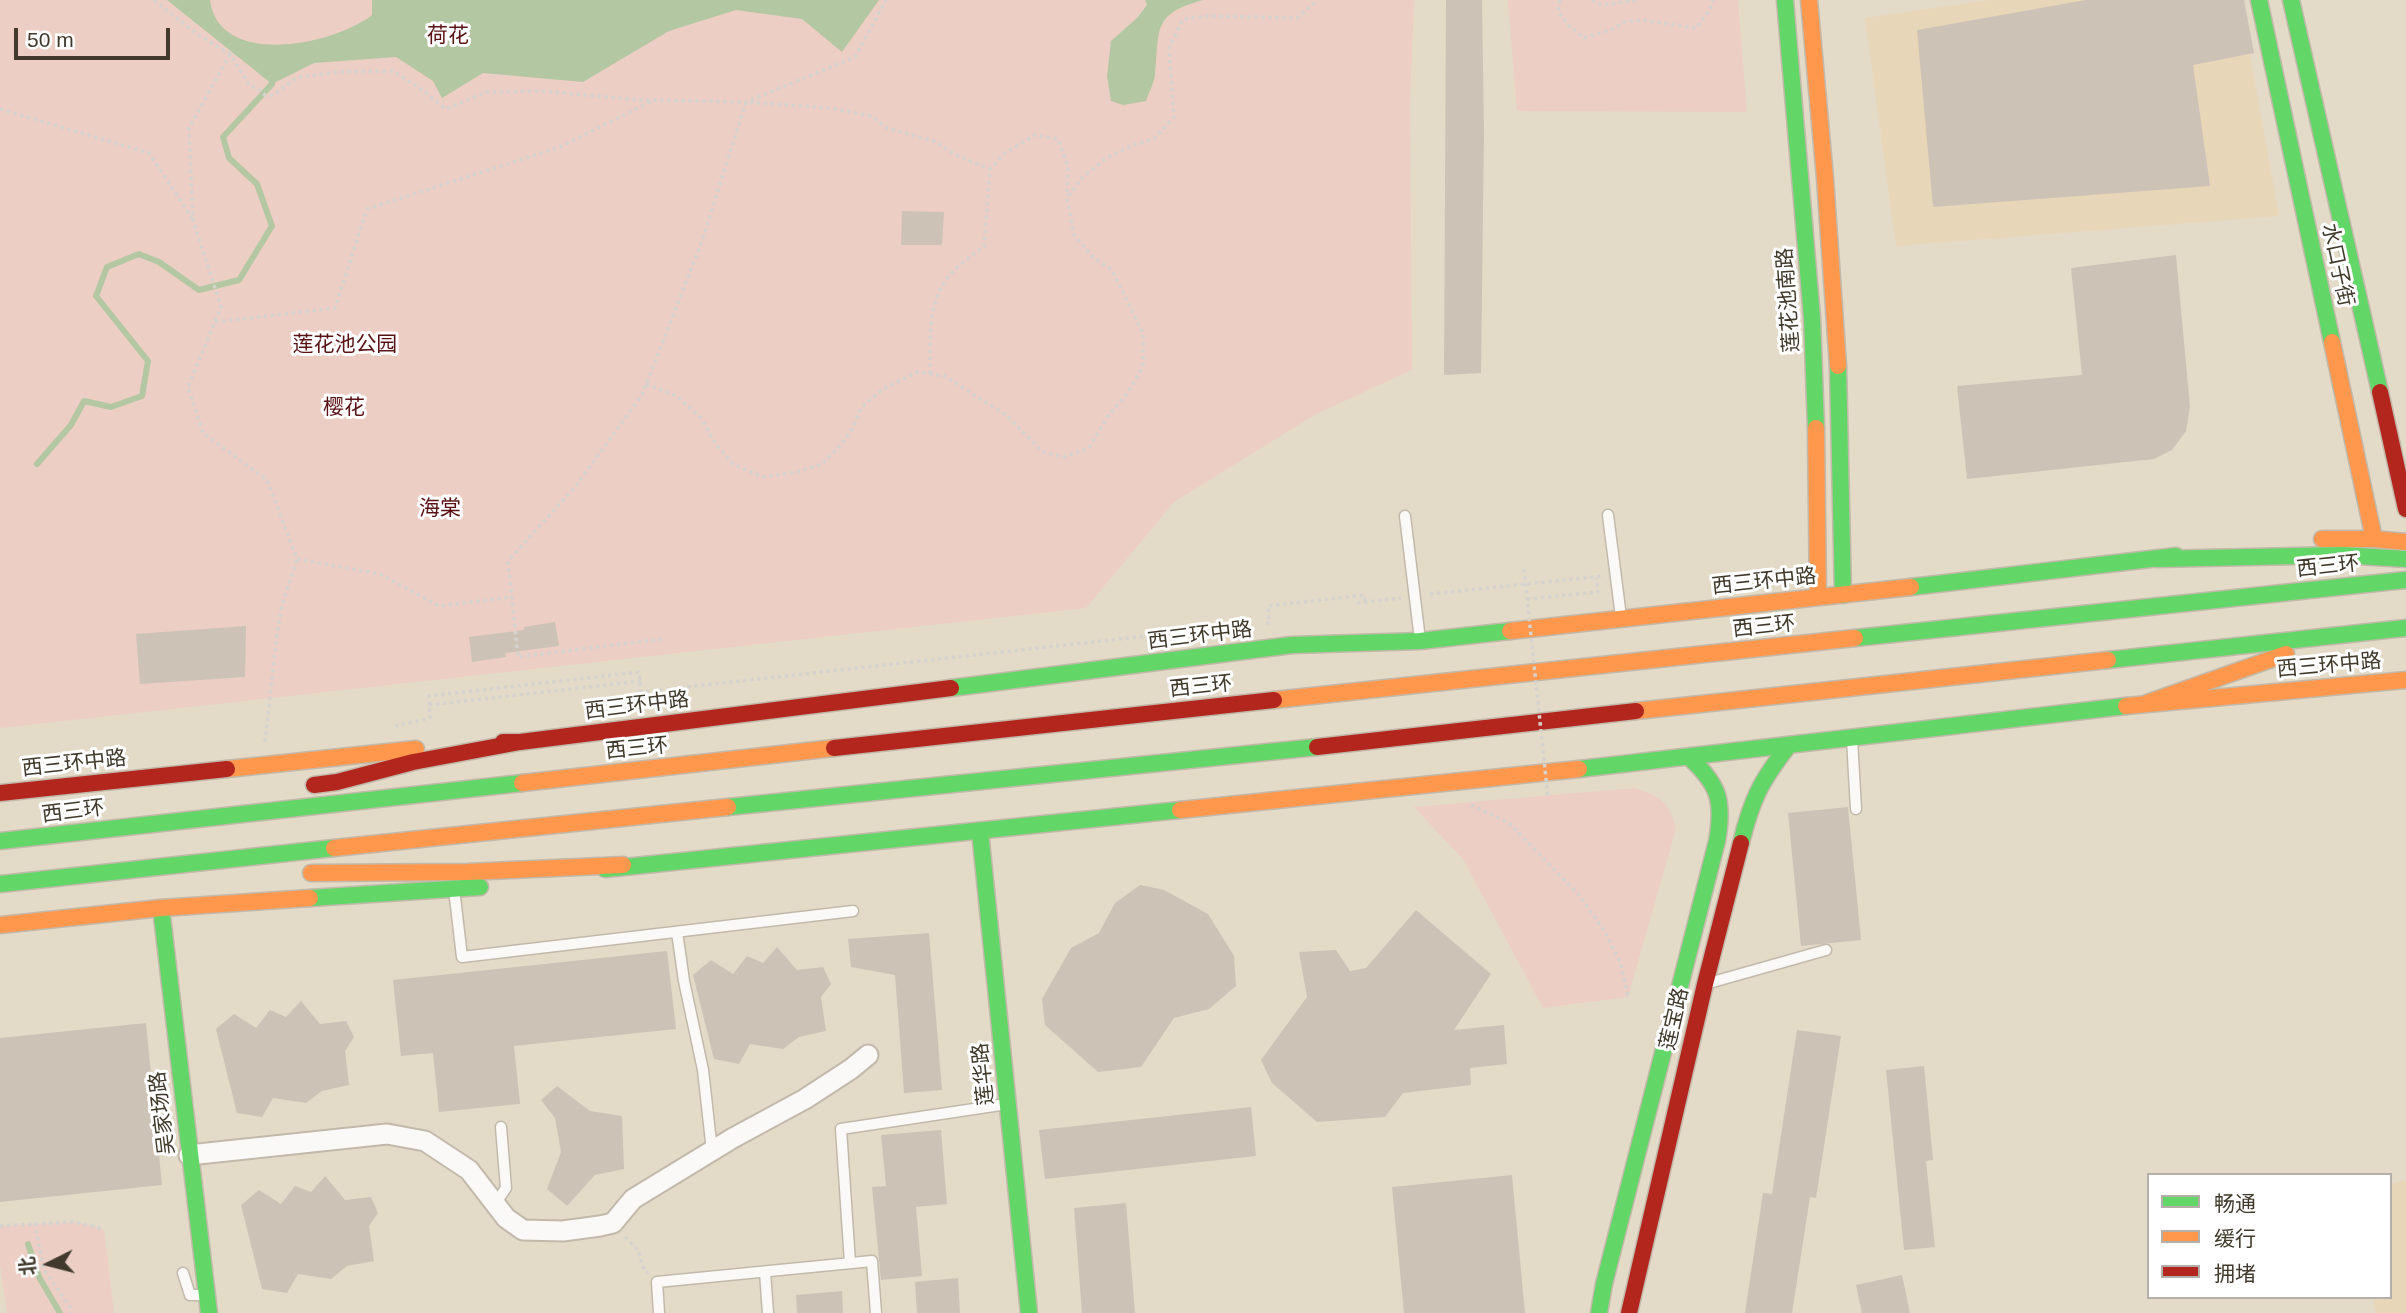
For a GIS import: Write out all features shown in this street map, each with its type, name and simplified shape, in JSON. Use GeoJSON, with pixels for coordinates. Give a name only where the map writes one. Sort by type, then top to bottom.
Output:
{"type":"FeatureCollection","features":[{"type":"Feature","properties":{"kind":"main road","name":"莲花池南路"},"geometry":{"type":"LineString","coordinates":[[1785,0],[1812,318],[1816,405],[1818,597]]}},
{"type":"Feature","properties":{"kind":"main road","name":"莲花池南路"},"geometry":{"type":"LineString","coordinates":[[1809,0],[1838,362],[1843,595]]}},
{"type":"Feature","properties":{"kind":"main road","name":"水口子街"},"geometry":{"type":"LineString","coordinates":[[2259,0],[2374,539]]}},
{"type":"Feature","properties":{"kind":"main road","name":"水口子街"},"geometry":{"type":"LineString","coordinates":[[2291,0],[2406,509]]}},
{"type":"Feature","properties":{"kind":"main road","name":"西三环中路"},"geometry":{"type":"LineString","coordinates":[[0,793],[475,742],[520,742],[1292,645],[1420,640],[1843,595],[2329,538],[2406,542]]}},
{"type":"Feature","properties":{"kind":"main road"},"geometry":{"type":"LineString","coordinates":[[2157,559],[2343,555],[2406,559]]}},
{"type":"Feature","properties":{"kind":"main road","name":"西三环"},"geometry":{"type":"LineString","coordinates":[[0,841],[1180,710],[2406,580]]}},
{"type":"Feature","properties":{"kind":"main road"},"geometry":{"type":"LineString","coordinates":[[0,884],[1327,746],[2406,628]]}},
{"type":"Feature","properties":{"kind":"main road"},"geometry":{"type":"LineString","coordinates":[[2147,703],[2343,634]]}},
{"type":"Feature","properties":{"kind":"main road","name":"西三环中路"},"geometry":{"type":"LineString","coordinates":[[0,925],[161,908],[526,884],[623,865],[1690,758],[2147,703],[2406,680]]}},
{"type":"Feature","properties":{"kind":"main road"},"geometry":{"type":"LineString","coordinates":[[296,787],[337,782],[413,762],[520,742]]}},
{"type":"Feature","properties":{"kind":"main road","name":"莲宝路"},"geometry":{"type":"LineString","coordinates":[[1629,1313],[1705,985],[1751,803],[1767,773],[1789,745]]}},
{"type":"Feature","properties":{"kind":"main road","name":"莲宝路"},"geometry":{"type":"LineString","coordinates":[[1599,1313],[1607,1271],[1714,858],[1719,800],[1715,785],[1690,758]]}},
{"type":"Feature","properties":{"kind":"main road"},"geometry":{"type":"LineString","coordinates":[[110,828],[162,808]]}},
{"type":"Feature","properties":{"kind":"main road","name":"莲华路"},"geometry":{"type":"LineString","coordinates":[[980,831],[1029,1313]]}},
{"type":"Feature","properties":{"kind":"main road"},"geometry":{"type":"LineString","coordinates":[[296,874],[348,870],[466,873],[623,865]]}},
{"type":"Feature","properties":{"kind":"main road"},"geometry":{"type":"LineString","coordinates":[[117,870],[193,881]]}},
{"type":"Feature","properties":{"kind":"main road","name":"吴家场路"},"geometry":{"type":"LineString","coordinates":[[161,908],[209,1313]]}},
{"type":"Feature","properties":{"kind":"street"},"geometry":{"type":"LineString","coordinates":[[189,1155],[387,1134],[425,1141],[469,1170],[506,1218],[523,1230],[563,1231],[613,1223],[633,1199],[805,1098],[869,1055]]}},
{"type":"Feature","properties":{"kind":"lane"},"geometry":{"type":"LineString","coordinates":[[1608,515],[1620,618]]}},
{"type":"Feature","properties":{"kind":"lane"},"geometry":{"type":"LineString","coordinates":[[1405,516],[1420,640]]}},
{"type":"Feature","properties":{"kind":"lane"},"geometry":{"type":"LineString","coordinates":[[1852,739],[1856,809]]}},
{"type":"Feature","properties":{"kind":"lane"},"geometry":{"type":"LineString","coordinates":[[454,889],[462,957],[853,912]]}},
{"type":"Feature","properties":{"kind":"lane"},"geometry":{"type":"LineString","coordinates":[[677,932],[684,981],[703,1070],[712,1151]]}},
{"type":"Feature","properties":{"kind":"lane"},"geometry":{"type":"LineString","coordinates":[[1705,985],[1826,950]]}},
{"type":"Feature","properties":{"kind":"lane"},"geometry":{"type":"LineString","coordinates":[[850,1263],[841,1129],[1008,1104]]}},
{"type":"Feature","properties":{"kind":"lane"},"geometry":{"type":"LineString","coordinates":[[495,1204],[506,1188],[501,1127]]}},
{"type":"Feature","properties":{"kind":"lane"},"geometry":{"type":"LineString","coordinates":[[659,1313],[657,1282],[872,1261],[876,1313]]}},
{"type":"Feature","properties":{"kind":"lane"},"geometry":{"type":"LineString","coordinates":[[765,1272],[768,1313]]}},
{"type":"Feature","properties":{"kind":"lane"},"geometry":{"type":"LineString","coordinates":[[183,1273],[190,1295],[206,1296]]}},
{"type":"Feature","properties":{"kind":"path"},"geometry":{"type":"LineString","coordinates":[[154,0],[197,34],[230,54],[250,86],[258,88],[265,95],[274,95],[296,78],[336,72],[393,71],[446,109],[486,92],[540,91],[652,101],[746,102],[830,108],[871,116],[887,128],[934,141],[956,155],[990,169]]}},
{"type":"Feature","properties":{"kind":"path"},"geometry":{"type":"LineString","coordinates":[[746,102],[856,57],[886,0]]}},
{"type":"Feature","properties":{"kind":"path"},"geometry":{"type":"LineString","coordinates":[[1067,198],[1082,178],[1105,159],[1133,145],[1154,139],[1174,117],[1169,48],[1183,19],[1208,16],[1297,18],[1318,0]]}},
{"type":"Feature","properties":{"kind":"path"},"geometry":{"type":"LineString","coordinates":[[1560,0],[1558,10],[1568,24],[1584,38],[1613,29],[1624,22],[1642,20],[1696,27],[1709,11],[1713,0]]}},
{"type":"Feature","properties":{"kind":"path"},"geometry":{"type":"LineString","coordinates":[[1592,0],[1602,5],[1638,0]]}},
{"type":"Feature","properties":{"kind":"path"},"geometry":{"type":"LineString","coordinates":[[230,54],[189,128],[193,220],[221,307],[188,387],[203,433],[267,480],[298,559],[282,605],[264,753]]}},
{"type":"Feature","properties":{"kind":"path"},"geometry":{"type":"LineString","coordinates":[[215,322],[335,308],[367,209],[560,147],[652,101]]}},
{"type":"Feature","properties":{"kind":"path"},"geometry":{"type":"LineString","coordinates":[[662,639],[519,657],[508,561],[575,487],[642,395],[702,241],[746,102]]}},
{"type":"Feature","properties":{"kind":"path"},"geometry":{"type":"LineString","coordinates":[[0,109],[149,153],[193,220]]}},
{"type":"Feature","properties":{"kind":"path"},"geometry":{"type":"LineString","coordinates":[[646,384],[677,396],[701,418],[715,443],[733,464],[763,477],[797,472],[822,464],[853,428],[861,408],[883,389],[917,372],[930,374],[945,376],[1006,415],[1043,452],[1064,457],[1089,448],[1143,367],[1143,333],[1112,270],[1094,258],[1074,235],[1067,198],[1068,167],[1058,139],[1035,135],[1005,153],[990,169],[984,246],[951,273],[938,291],[930,320],[930,374]]}},
{"type":"Feature","properties":{"kind":"path"},"geometry":{"type":"LineString","coordinates":[[298,559],[380,574],[439,606],[512,597]]}},
{"type":"Feature","properties":{"kind":"path"},"geometry":{"type":"LineString","coordinates":[[1524,569],[1548,798]]}},
{"type":"Feature","properties":{"kind":"path"},"geometry":{"type":"LineString","coordinates":[[1357,603],[1615,575]]}},
{"type":"Feature","properties":{"kind":"path"},"geometry":{"type":"LineString","coordinates":[[1527,599],[1598,592],[1596,578]]}},
{"type":"Feature","properties":{"kind":"path"},"geometry":{"type":"LineString","coordinates":[[1256,624],[1269,622],[1268,606],[1364,595],[1365,602]]}},
{"type":"Feature","properties":{"kind":"path"},"geometry":{"type":"LineString","coordinates":[[392,726],[430,718],[429,696],[639,671],[641,692],[1242,626]]}},
{"type":"Feature","properties":{"kind":"path"},"geometry":{"type":"LineString","coordinates":[[429,705],[640,681]]}},
{"type":"Feature","properties":{"kind":"path"},"geometry":{"type":"LineString","coordinates":[[1469,805],[1509,823],[1580,897],[1605,932],[1621,964],[1628,997]]}},
{"type":"Feature","properties":{"kind":"path"},"geometry":{"type":"LineString","coordinates":[[0,1226],[74,1222],[104,1229]]}},
{"type":"Feature","properties":{"kind":"path"},"geometry":{"type":"LineString","coordinates":[[35,1223],[43,1268],[70,1307],[71,1313]]}},
{"type":"Feature","properties":{"kind":"path"},"geometry":{"type":"LineString","coordinates":[[613,1223],[638,1250],[644,1270],[657,1282]]}},
{"type":"Feature","properties":{"kind":"shaded area"},"geometry":{"type":"Polygon","coordinates":[[[167,0],[210,0],[218,22],[234,36],[255,43],[280,45],[306,42],[354,26],[372,15],[372,0],[879,0],[842,52],[802,19],[736,10],[669,31],[583,82],[483,73],[442,98],[433,81],[396,57],[314,63],[272,84],[167,0]]]}},
{"type":"Feature","properties":{"kind":"shaded area"},"geometry":{"type":"Polygon","coordinates":[[[1145,0],[1203,0],[1186,5],[1166,18],[1161,26],[1154,78],[1146,101],[1123,105],[1111,101],[1107,76],[1111,41],[1137,18],[1147,5],[1145,0]]]}},
{"type":"Feature","properties":{"kind":"shaded area"},"geometry":{"type":"Polygon","coordinates":[[[1990,0],[2240,0],[2279,216],[1896,246],[1865,18],[1990,0]]]}},
{"type":"Feature","properties":{"kind":"shaded area"},"geometry":{"type":"Polygon","coordinates":[[[2406,1180],[2406,1313],[2376,1313],[2373,1299],[2392,1299],[2392,1184],[2406,1180]]]}},
{"type":"Feature","properties":{"kind":"green space","name":"莲花池公园"},"geometry":{"type":"Polygon","coordinates":[[[0,0],[1414,0],[1410,103],[1412,370],[1316,414],[1174,502],[1086,608],[0,728],[0,0]]]}},
{"type":"Feature","properties":{"kind":"green space"},"geometry":{"type":"Polygon","coordinates":[[[1508,0],[1738,0],[1747,112],[1517,111],[1508,0]]]}},
{"type":"Feature","properties":{"kind":"green space"},"geometry":{"type":"Polygon","coordinates":[[[1635,788],[1663,801],[1676,829],[1628,997],[1543,1008],[1463,859],[1414,807],[1635,788]]]}},
{"type":"Feature","properties":{"kind":"green space"},"geometry":{"type":"Polygon","coordinates":[[[74,1222],[104,1229],[114,1313],[7,1313],[0,1264],[0,1226],[74,1222]]]}},
{"type":"Feature","properties":{"kind":"building"},"geometry":{"type":"Polygon","coordinates":[[[1446,0],[1482,0],[1484,132],[1481,373],[1444,375],[1446,0]]]}},
{"type":"Feature","properties":{"kind":"building"},"geometry":{"type":"Polygon","coordinates":[[[2086,0],[2244,0],[2254,53],[2193,65],[2210,186],[1933,207],[1917,30],[2086,0]]]}},
{"type":"Feature","properties":{"kind":"building"},"geometry":{"type":"Polygon","coordinates":[[[902,211],[944,212],[942,245],[901,245],[902,211]]]}},
{"type":"Feature","properties":{"kind":"building"},"geometry":{"type":"Polygon","coordinates":[[[2176,255],[2190,407],[2186,431],[2172,450],[2154,459],[1967,479],[1957,386],[2082,375],[2071,268],[2176,255]]]}},
{"type":"Feature","properties":{"kind":"building"},"geometry":{"type":"Polygon","coordinates":[[[555,622],[559,646],[505,653],[506,657],[472,662],[469,637],[524,630],[524,627],[555,622]]]}},
{"type":"Feature","properties":{"kind":"building"},"geometry":{"type":"Polygon","coordinates":[[[246,626],[245,677],[140,684],[136,634],[246,626]]]}},
{"type":"Feature","properties":{"kind":"building"},"geometry":{"type":"Polygon","coordinates":[[[1848,807],[1861,940],[1801,946],[1788,813],[1848,807]]]}},
{"type":"Feature","properties":{"kind":"building"},"geometry":{"type":"Polygon","coordinates":[[[1140,885],[1164,890],[1208,914],[1234,956],[1236,986],[1209,1009],[1174,1018],[1141,1067],[1098,1072],[1045,1025],[1042,999],[1071,948],[1099,933],[1115,903],[1140,885]]]}},
{"type":"Feature","properties":{"kind":"building"},"geometry":{"type":"Polygon","coordinates":[[[1416,910],[1491,974],[1454,1030],[1504,1025],[1507,1064],[1470,1068],[1471,1085],[1403,1093],[1385,1117],[1317,1122],[1272,1083],[1261,1060],[1307,997],[1299,952],[1336,950],[1350,971],[1366,968],[1416,910]]]}},
{"type":"Feature","properties":{"kind":"building"},"geometry":{"type":"Polygon","coordinates":[[[929,933],[942,1090],[904,1093],[895,975],[851,967],[848,939],[929,933]]]}},
{"type":"Feature","properties":{"kind":"building"},"geometry":{"type":"Polygon","coordinates":[[[777,947],[797,970],[823,967],[831,984],[821,997],[826,1031],[799,1037],[783,1049],[750,1044],[739,1064],[714,1059],[693,975],[711,960],[733,974],[747,956],[763,963],[777,947]]]}},
{"type":"Feature","properties":{"kind":"building"},"geometry":{"type":"Polygon","coordinates":[[[667,951],[676,1029],[514,1046],[520,1104],[439,1112],[433,1053],[401,1056],[393,980],[667,951]]]}},
{"type":"Feature","properties":{"kind":"building"},"geometry":{"type":"Polygon","coordinates":[[[301,1001],[320,1024],[346,1021],[354,1037],[345,1051],[349,1085],[322,1091],[306,1103],[273,1098],[262,1117],[237,1113],[216,1029],[234,1014],[256,1028],[270,1010],[286,1017],[301,1001]]]}},
{"type":"Feature","properties":{"kind":"building"},"geometry":{"type":"Polygon","coordinates":[[[146,1023],[162,1185],[0,1202],[0,1038],[146,1023]]]}},
{"type":"Feature","properties":{"kind":"building"},"geometry":{"type":"Polygon","coordinates":[[[1797,1030],[1841,1036],[1816,1198],[1810,1197],[1792,1313],[1745,1313],[1763,1193],[1772,1194],[1797,1030]]]}},
{"type":"Feature","properties":{"kind":"building"},"geometry":{"type":"Polygon","coordinates":[[[1924,1066],[1933,1160],[1926,1161],[1935,1247],[1904,1250],[1886,1070],[1924,1066]]]}},
{"type":"Feature","properties":{"kind":"building"},"geometry":{"type":"Polygon","coordinates":[[[557,1086],[590,1111],[622,1116],[624,1169],[595,1175],[567,1206],[547,1189],[561,1152],[555,1118],[541,1100],[557,1086]]]}},
{"type":"Feature","properties":{"kind":"building"},"geometry":{"type":"Polygon","coordinates":[[[1251,1107],[1256,1156],[1045,1179],[1039,1130],[1251,1107]]]}},
{"type":"Feature","properties":{"kind":"building"},"geometry":{"type":"Polygon","coordinates":[[[941,1130],[947,1204],[916,1207],[922,1276],[881,1280],[872,1187],[886,1186],[881,1135],[941,1130]]]}},
{"type":"Feature","properties":{"kind":"building"},"geometry":{"type":"Polygon","coordinates":[[[1512,1175],[1525,1313],[1404,1313],[1392,1187],[1512,1175]]]}},
{"type":"Feature","properties":{"kind":"building"},"geometry":{"type":"Polygon","coordinates":[[[325,1176],[345,1200],[371,1197],[378,1213],[369,1226],[374,1261],[347,1266],[331,1279],[298,1274],[287,1293],[262,1289],[241,1205],[259,1190],[281,1204],[295,1186],[311,1192],[325,1176]]]}},
{"type":"Feature","properties":{"kind":"building"},"geometry":{"type":"Polygon","coordinates":[[[1126,1203],[1135,1313],[1082,1313],[1074,1208],[1126,1203]]]}},
{"type":"Feature","properties":{"kind":"building"},"geometry":{"type":"Polygon","coordinates":[[[1902,1275],[1910,1313],[1862,1313],[1856,1285],[1902,1275]]]}},
{"type":"Feature","properties":{"kind":"building"},"geometry":{"type":"Polygon","coordinates":[[[958,1278],[960,1313],[917,1313],[915,1282],[958,1278]]]}},
{"type":"Feature","properties":{"kind":"building"},"geometry":{"type":"Polygon","coordinates":[[[842,1291],[843,1313],[797,1313],[796,1295],[842,1291]]]}},
{"type":"Feature","properties":{"kind":"waterway"},"geometry":{"type":"LineString","coordinates":[[37,464],[71,425],[84,401],[111,407],[142,396],[148,361],[96,296],[107,267],[139,254],[159,262],[199,290],[239,280],[272,226],[257,184],[229,158],[223,137],[272,84]]}},
{"type":"Feature","properties":{"kind":"waterway"},"geometry":{"type":"LineString","coordinates":[[28,1244],[39,1277],[60,1313]]}},
{"type":"Feature","properties":{"kind":"traffic: fast"},"geometry":{"type":"LineString","coordinates":[[1785,0],[1812,318],[1816,428]]}},
{"type":"Feature","properties":{"kind":"traffic: fast"},"geometry":{"type":"LineString","coordinates":[[2259,0],[2332,342]]}},
{"type":"Feature","properties":{"kind":"traffic: fast"},"geometry":{"type":"LineString","coordinates":[[2291,0],[2380,392]]}},
{"type":"Feature","properties":{"kind":"traffic: fast"},"geometry":{"type":"LineString","coordinates":[[1838,366],[1843,595]]}},
{"type":"Feature","properties":{"kind":"traffic: fast"},"geometry":{"type":"LineString","coordinates":[[2157,559],[2343,555],[2406,559]]}},
{"type":"Feature","properties":{"kind":"traffic: fast"},"geometry":{"type":"LineString","coordinates":[[1911,587],[2176,556]]}},
{"type":"Feature","properties":{"kind":"traffic: fast"},"geometry":{"type":"LineString","coordinates":[[1855,638],[2406,580]]}},
{"type":"Feature","properties":{"kind":"traffic: fast"},"geometry":{"type":"LineString","coordinates":[[2108,660],[2406,628]]}},
{"type":"Feature","properties":{"kind":"traffic: fast"},"geometry":{"type":"LineString","coordinates":[[951,688],[1292,645],[1420,641],[1510,631]]}},
{"type":"Feature","properties":{"kind":"traffic: fast"},"geometry":{"type":"LineString","coordinates":[[1579,769],[2126,706]]}},
{"type":"Feature","properties":{"kind":"traffic: fast"},"geometry":{"type":"LineString","coordinates":[[1741,843],[1759,791],[1789,745]]}},
{"type":"Feature","properties":{"kind":"traffic: fast"},"geometry":{"type":"LineString","coordinates":[[728,807],[1317,747]]}},
{"type":"Feature","properties":{"kind":"traffic: fast"},"geometry":{"type":"LineString","coordinates":[[1599,1313],[1604,1284],[1717,841],[1720,815],[1717,795],[1707,777],[1690,758]]}},
{"type":"Feature","properties":{"kind":"traffic: fast"},"geometry":{"type":"LineString","coordinates":[[0,841],[522,783]]}},
{"type":"Feature","properties":{"kind":"traffic: fast"},"geometry":{"type":"LineString","coordinates":[[605,869],[1180,810]]}},
{"type":"Feature","properties":{"kind":"traffic: fast"},"geometry":{"type":"LineString","coordinates":[[980,831],[1029,1313]]}},
{"type":"Feature","properties":{"kind":"traffic: fast"},"geometry":{"type":"LineString","coordinates":[[0,884],[334,848]]}},
{"type":"Feature","properties":{"kind":"traffic: fast"},"geometry":{"type":"LineString","coordinates":[[310,898],[480,887]]}},
{"type":"Feature","properties":{"kind":"traffic: fast"},"geometry":{"type":"LineString","coordinates":[[161,908],[209,1313]]}},
{"type":"Feature","properties":{"kind":"traffic: slow"},"geometry":{"type":"LineString","coordinates":[[1809,0],[1838,366]]}},
{"type":"Feature","properties":{"kind":"traffic: slow"},"geometry":{"type":"LineString","coordinates":[[2332,342],[2374,539]]}},
{"type":"Feature","properties":{"kind":"traffic: slow"},"geometry":{"type":"LineString","coordinates":[[1816,428],[1818,597]]}},
{"type":"Feature","properties":{"kind":"traffic: slow"},"geometry":{"type":"LineString","coordinates":[[2322,539],[2406,542]]}},
{"type":"Feature","properties":{"kind":"traffic: slow"},"geometry":{"type":"LineString","coordinates":[[1510,631],[1911,587]]}},
{"type":"Feature","properties":{"kind":"traffic: slow"},"geometry":{"type":"LineString","coordinates":[[1274,700],[1855,638]]}},
{"type":"Feature","properties":{"kind":"traffic: slow"},"geometry":{"type":"LineString","coordinates":[[2147,703],[2286,654]]}},
{"type":"Feature","properties":{"kind":"traffic: slow"},"geometry":{"type":"LineString","coordinates":[[1636,711],[2108,660]]}},
{"type":"Feature","properties":{"kind":"traffic: slow"},"geometry":{"type":"LineString","coordinates":[[2126,706],[2406,680]]}},
{"type":"Feature","properties":{"kind":"traffic: slow"},"geometry":{"type":"LineString","coordinates":[[522,783],[834,748]]}},
{"type":"Feature","properties":{"kind":"traffic: slow"},"geometry":{"type":"LineString","coordinates":[[227,769],[416,749]]}},
{"type":"Feature","properties":{"kind":"traffic: slow"},"geometry":{"type":"LineString","coordinates":[[1180,810],[1579,769]]}},
{"type":"Feature","properties":{"kind":"traffic: slow"},"geometry":{"type":"LineString","coordinates":[[334,848],[728,807]]}},
{"type":"Feature","properties":{"kind":"traffic: slow"},"geometry":{"type":"LineString","coordinates":[[311,873],[467,872],[623,865]]}},
{"type":"Feature","properties":{"kind":"traffic: slow"},"geometry":{"type":"LineString","coordinates":[[0,925],[161,908],[310,898]]}},
{"type":"Feature","properties":{"kind":"traffic: jam"},"geometry":{"type":"LineString","coordinates":[[2380,392],[2406,509]]}},
{"type":"Feature","properties":{"kind":"traffic: jam"},"geometry":{"type":"LineString","coordinates":[[503,742],[951,688]]}},
{"type":"Feature","properties":{"kind":"traffic: jam"},"geometry":{"type":"LineString","coordinates":[[834,748],[1274,700]]}},
{"type":"Feature","properties":{"kind":"traffic: jam"},"geometry":{"type":"LineString","coordinates":[[1317,747],[1636,711]]}},
{"type":"Feature","properties":{"kind":"traffic: jam"},"geometry":{"type":"LineString","coordinates":[[314,785],[337,782],[413,762],[520,742]]}},
{"type":"Feature","properties":{"kind":"traffic: jam"},"geometry":{"type":"LineString","coordinates":[[0,793],[227,769]]}},
{"type":"Feature","properties":{"kind":"traffic: jam"},"geometry":{"type":"LineString","coordinates":[[1629,1313],[1705,984],[1741,843]]}},
{"type":"Feature","properties":{"kind":"park label","name":"荷花"},"geometry":{"type":"Point","coordinates":[448,36]}},
{"type":"Feature","properties":{"kind":"park label","name":"樱花"},"geometry":{"type":"Point","coordinates":[344,408]}},
{"type":"Feature","properties":{"kind":"park label","name":"海棠"},"geometry":{"type":"Point","coordinates":[440,509]}}]}
